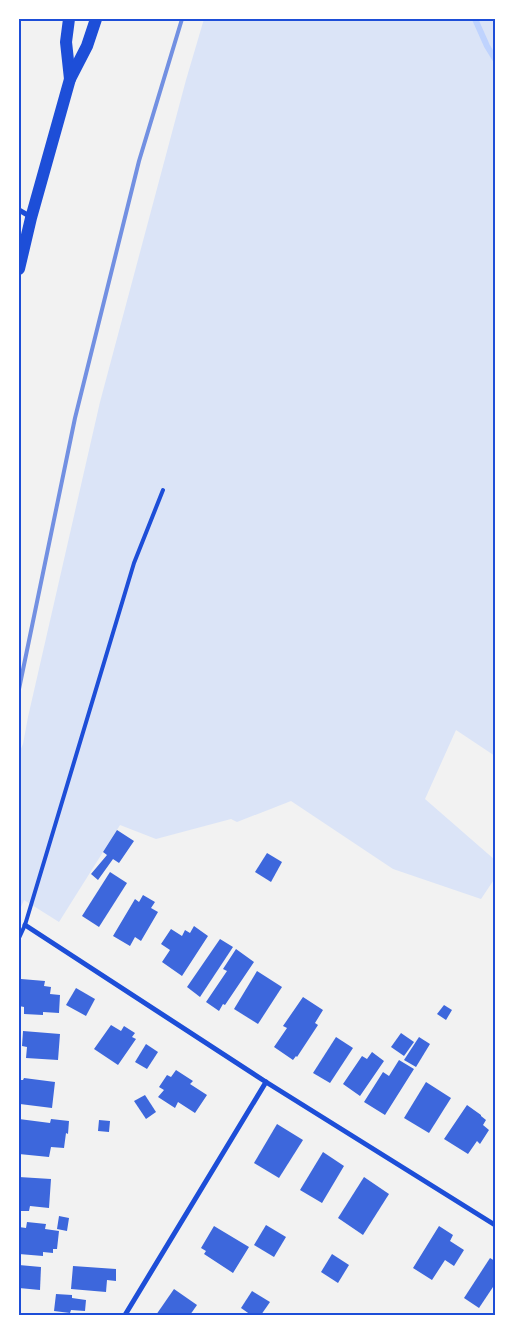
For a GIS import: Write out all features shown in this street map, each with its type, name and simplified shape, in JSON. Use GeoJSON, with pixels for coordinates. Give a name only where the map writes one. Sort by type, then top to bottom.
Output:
{"type":"FeatureCollection","features":[{"type":"Feature","properties":{"kind":"main road"},"geometry":{"type":"LineString","coordinates":[[68,19],[66,42],[70,79]]}},
{"type":"Feature","properties":{"kind":"main road"},"geometry":{"type":"LineString","coordinates":[[19,268],[70,79],[87,46],[96,19]]}},
{"type":"Feature","properties":{"kind":"street"},"geometry":{"type":"LineString","coordinates":[[19,210],[31,218]]}},
{"type":"Feature","properties":{"kind":"street"},"geometry":{"type":"LineString","coordinates":[[25,925],[266,1082],[495,1225]]}},
{"type":"Feature","properties":{"kind":"street"},"geometry":{"type":"LineString","coordinates":[[125,1315],[266,1082]]}},
{"type":"Feature","properties":{"kind":"lane"},"geometry":{"type":"LineString","coordinates":[[19,938],[25,925],[134,563],[163,490]]}},
{"type":"Feature","properties":{"kind":"shaded area"},"geometry":{"type":"Polygon","coordinates":[[[204,19],[495,19],[495,756],[456,730],[425,799],[495,860],[495,878],[481,899],[393,869],[291,801],[237,822],[231,819],[156,839],[120,825],[59,922],[24,900],[21,907],[19,907],[20,751],[100,402],[204,19]]]}},
{"type":"Feature","properties":{"kind":"building"},"geometry":{"type":"Polygon","coordinates":[[[117,830],[134,841],[119,863],[113,859],[98,880],[91,874],[107,855],[103,852],[117,830]]]}},
{"type":"Feature","properties":{"kind":"building"},"geometry":{"type":"Polygon","coordinates":[[[267,853],[282,862],[271,882],[255,872],[267,853]]]}},
{"type":"Feature","properties":{"kind":"building"},"geometry":{"type":"Polygon","coordinates":[[[110,872],[127,883],[99,927],[82,916],[110,872]]]}},
{"type":"Feature","properties":{"kind":"building"},"geometry":{"type":"Polygon","coordinates":[[[143,895],[155,902],[151,908],[158,912],[141,941],[135,937],[130,946],[113,936],[135,899],[139,902],[143,895]]]}},
{"type":"Feature","properties":{"kind":"building"},"geometry":{"type":"Polygon","coordinates":[[[194,926],[208,936],[182,976],[162,962],[170,950],[161,944],[171,929],[182,936],[185,930],[190,933],[194,926]]]}},
{"type":"Feature","properties":{"kind":"building"},"geometry":{"type":"Polygon","coordinates":[[[220,939],[233,947],[200,997],[187,987],[220,939]]]}},
{"type":"Feature","properties":{"kind":"building"},"geometry":{"type":"Polygon","coordinates":[[[236,949],[254,962],[219,1011],[206,1002],[227,971],[223,969],[236,949]]]}},
{"type":"Feature","properties":{"kind":"building"},"geometry":{"type":"Polygon","coordinates":[[[257,971],[282,987],[258,1024],[234,1009],[257,971]]]}},
{"type":"Feature","properties":{"kind":"building"},"geometry":{"type":"Polygon","coordinates":[[[21,979],[45,981],[44,986],[51,987],[50,994],[60,995],[59,1013],[43,1012],[43,1015],[24,1014],[24,1007],[19,1006],[21,979]]]}},
{"type":"Feature","properties":{"kind":"building"},"geometry":{"type":"Polygon","coordinates":[[[76,988],[95,999],[86,1016],[66,1005],[76,988]]]}},
{"type":"Feature","properties":{"kind":"building"},"geometry":{"type":"Polygon","coordinates":[[[303,997],[323,1010],[315,1023],[318,1025],[297,1057],[293,1060],[274,1047],[287,1028],[283,1026],[303,997]]]}},
{"type":"Feature","properties":{"kind":"building"},"geometry":{"type":"Polygon","coordinates":[[[444,1005],[452,1010],[446,1020],[437,1014],[444,1005]]]}},
{"type":"Feature","properties":{"kind":"building"},"geometry":{"type":"Polygon","coordinates":[[[111,1025],[121,1031],[124,1026],[135,1033],[132,1037],[136,1039],[118,1065],[94,1049],[111,1025]]]}},
{"type":"Feature","properties":{"kind":"building"},"geometry":{"type":"Polygon","coordinates":[[[23,1031],[60,1034],[58,1060],[26,1058],[27,1047],[22,1046],[23,1031]]]}},
{"type":"Feature","properties":{"kind":"building"},"geometry":{"type":"Polygon","coordinates":[[[401,1033],[414,1042],[404,1056],[391,1047],[401,1033]]]}},
{"type":"Feature","properties":{"kind":"building"},"geometry":{"type":"Polygon","coordinates":[[[336,1037],[353,1048],[330,1083],[313,1073],[336,1037]]]}},
{"type":"Feature","properties":{"kind":"building"},"geometry":{"type":"Polygon","coordinates":[[[419,1037],[430,1044],[416,1067],[404,1060],[419,1037]]]}},
{"type":"Feature","properties":{"kind":"building"},"geometry":{"type":"Polygon","coordinates":[[[146,1044],[158,1052],[147,1069],[135,1062],[146,1044]]]}},
{"type":"Feature","properties":{"kind":"building"},"geometry":{"type":"Polygon","coordinates":[[[372,1052],[384,1061],[360,1096],[343,1084],[362,1056],[367,1059],[372,1052]]]}},
{"type":"Feature","properties":{"kind":"building"},"geometry":{"type":"Polygon","coordinates":[[[399,1060],[414,1069],[385,1115],[364,1102],[383,1072],[389,1076],[399,1060]]]}},
{"type":"Feature","properties":{"kind":"building"},"geometry":{"type":"Polygon","coordinates":[[[176,1070],[193,1081],[190,1084],[207,1095],[195,1113],[178,1102],[175,1108],[158,1097],[164,1090],[159,1087],[167,1075],[171,1077],[176,1070]]]}},
{"type":"Feature","properties":{"kind":"building"},"geometry":{"type":"Polygon","coordinates":[[[24,1078],[55,1082],[52,1108],[20,1104],[19,1080],[24,1078]]]}},
{"type":"Feature","properties":{"kind":"building"},"geometry":{"type":"Polygon","coordinates":[[[426,1082],[451,1098],[429,1133],[404,1118],[426,1082]]]}},
{"type":"Feature","properties":{"kind":"building"},"geometry":{"type":"Polygon","coordinates":[[[145,1095],[156,1112],[146,1119],[134,1101],[145,1095]]]}},
{"type":"Feature","properties":{"kind":"building"},"geometry":{"type":"Polygon","coordinates":[[[467,1105],[486,1120],[483,1125],[489,1130],[480,1144],[477,1141],[468,1154],[444,1139],[467,1105]]]}},
{"type":"Feature","properties":{"kind":"building"},"geometry":{"type":"Polygon","coordinates":[[[19,1119],[50,1123],[51,1119],[69,1121],[64,1148],[51,1147],[49,1157],[19,1154],[19,1119]]]}},
{"type":"Feature","properties":{"kind":"building"},"geometry":{"type":"Polygon","coordinates":[[[99,1120],[110,1121],[109,1132],[98,1131],[99,1120]]]}},
{"type":"Feature","properties":{"kind":"building"},"geometry":{"type":"Polygon","coordinates":[[[277,1124],[303,1140],[279,1178],[254,1163],[277,1124]]]}},
{"type":"Feature","properties":{"kind":"building"},"geometry":{"type":"Polygon","coordinates":[[[323,1152],[344,1166],[322,1203],[300,1190],[323,1152]]]}},
{"type":"Feature","properties":{"kind":"building"},"geometry":{"type":"Polygon","coordinates":[[[19,1177],[51,1179],[49,1208],[30,1206],[29,1211],[19,1211],[19,1177]]]}},
{"type":"Feature","properties":{"kind":"building"},"geometry":{"type":"Polygon","coordinates":[[[364,1177],[389,1194],[363,1235],[338,1218],[364,1177]]]}},
{"type":"Feature","properties":{"kind":"building"},"geometry":{"type":"Polygon","coordinates":[[[59,1216],[69,1218],[67,1231],[57,1229],[59,1216]]]}},
{"type":"Feature","properties":{"kind":"building"},"geometry":{"type":"Polygon","coordinates":[[[27,1222],[46,1224],[45,1229],[59,1231],[57,1249],[53,1249],[53,1253],[43,1252],[43,1256],[19,1254],[19,1227],[26,1228],[27,1222]]]}},
{"type":"Feature","properties":{"kind":"building"},"geometry":{"type":"Polygon","coordinates":[[[266,1225],[286,1237],[274,1257],[254,1245],[266,1225]]]}},
{"type":"Feature","properties":{"kind":"building"},"geometry":{"type":"Polygon","coordinates":[[[214,1226],[249,1247],[233,1273],[204,1254],[206,1251],[201,1248],[214,1226]]]}},
{"type":"Feature","properties":{"kind":"building"},"geometry":{"type":"Polygon","coordinates":[[[439,1226],[453,1235],[450,1241],[464,1250],[454,1266],[445,1260],[432,1280],[413,1268],[439,1226]]]}},
{"type":"Feature","properties":{"kind":"building"},"geometry":{"type":"Polygon","coordinates":[[[332,1254],[349,1265],[338,1283],[321,1272],[332,1254]]]}},
{"type":"Feature","properties":{"kind":"building"},"geometry":{"type":"Polygon","coordinates":[[[490,1258],[495,1261],[495,1284],[479,1308],[464,1298],[490,1258]]]}},
{"type":"Feature","properties":{"kind":"building"},"geometry":{"type":"Polygon","coordinates":[[[19,1265],[41,1267],[40,1290],[19,1288],[19,1265]]]}},
{"type":"Feature","properties":{"kind":"building"},"geometry":{"type":"Polygon","coordinates":[[[73,1266],[116,1269],[116,1281],[107,1280],[106,1292],[71,1289],[73,1266]]]}},
{"type":"Feature","properties":{"kind":"building"},"geometry":{"type":"Polygon","coordinates":[[[174,1289],[197,1305],[190,1315],[156,1315],[174,1289]]]}},
{"type":"Feature","properties":{"kind":"building"},"geometry":{"type":"Polygon","coordinates":[[[252,1291],[270,1302],[261,1315],[251,1315],[241,1308],[252,1291]]]}},
{"type":"Feature","properties":{"kind":"building"},"geometry":{"type":"Polygon","coordinates":[[[56,1294],[72,1295],[72,1298],[86,1300],[85,1311],[71,1310],[70,1313],[54,1311],[56,1294]]]}},
{"type":"Feature","properties":{"kind":"waterway"},"geometry":{"type":"LineString","coordinates":[[475,19],[495,59]]}},
{"type":"Feature","properties":{"kind":"railway"},"geometry":{"type":"LineString","coordinates":[[19,689],[75,418],[139,161],[182,19]]}}]}
